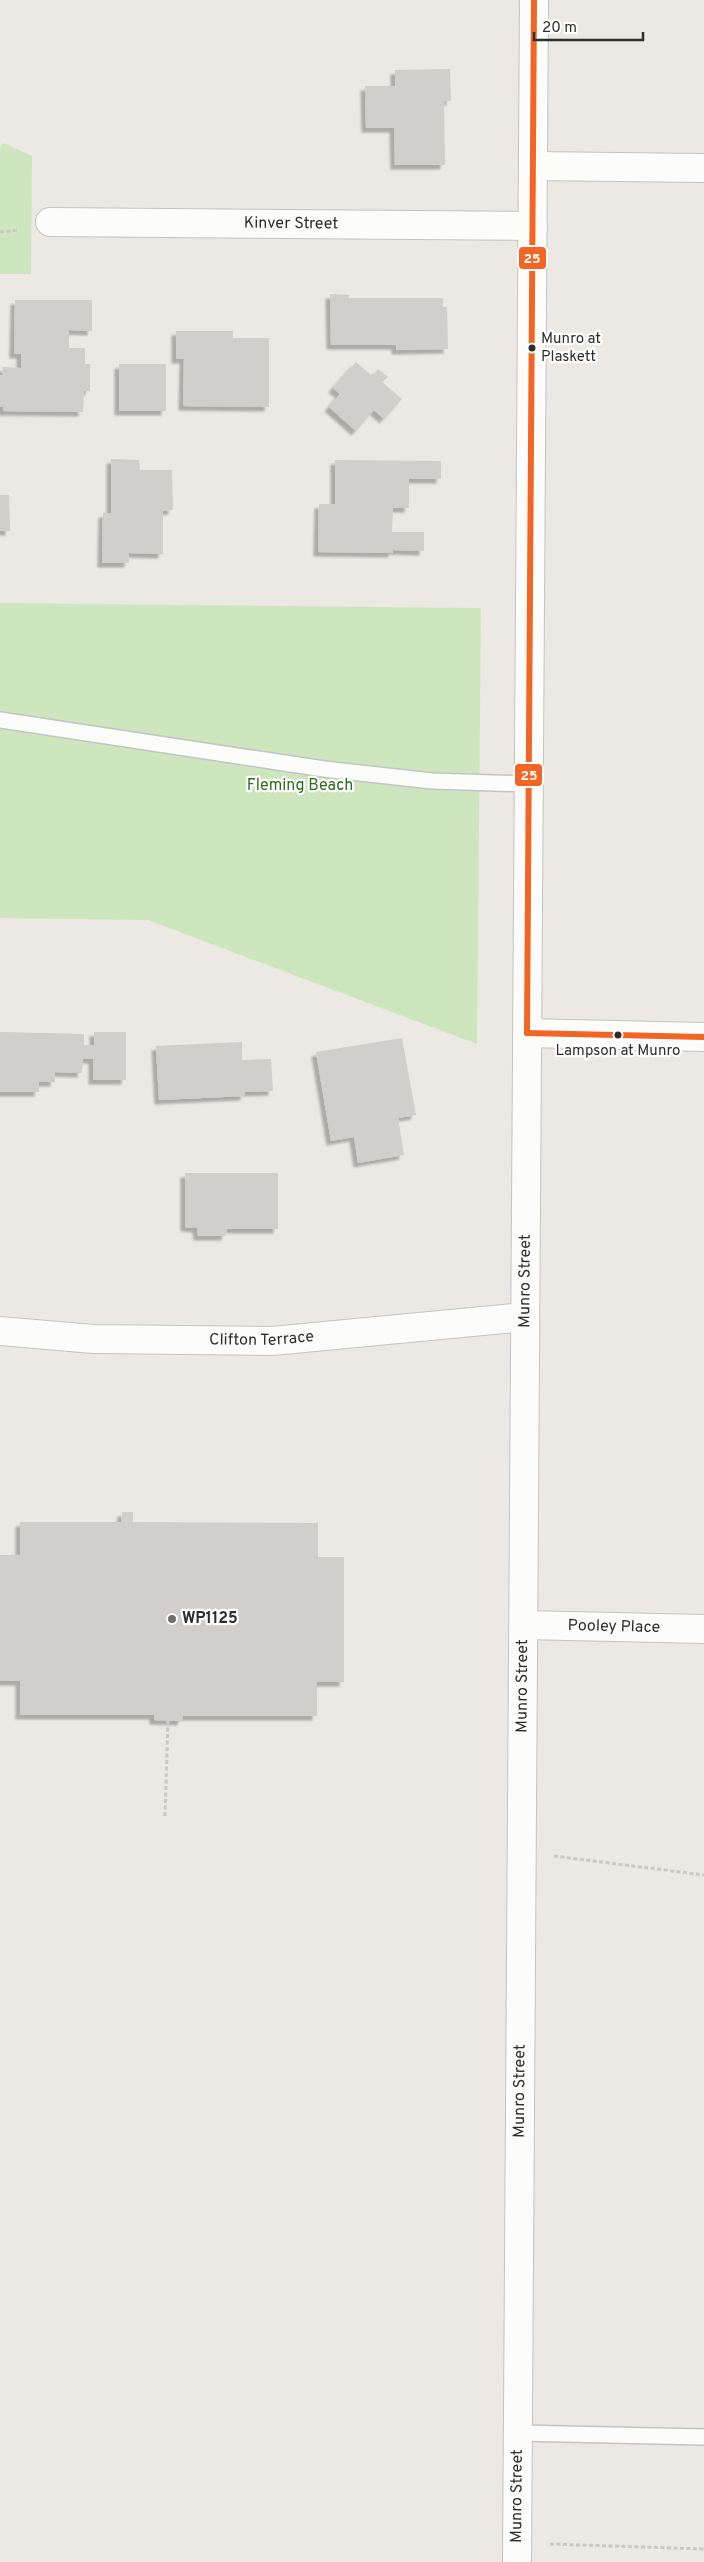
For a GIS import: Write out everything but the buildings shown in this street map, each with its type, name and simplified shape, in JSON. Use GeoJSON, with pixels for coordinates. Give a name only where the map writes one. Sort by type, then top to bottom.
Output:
{"type":"FeatureCollection","features":[{"type":"Feature","properties":{"kind":"street","name":"Munro Street"},"geometry":{"type":"LineString","coordinates":[[517,2552],[534,0]]}},
{"type":"Feature","properties":{"kind":"street"},"geometry":{"type":"LineString","coordinates":[[533,166],[704,168]]}},
{"type":"Feature","properties":{"kind":"street","name":"Kinver Street"},"geometry":{"type":"LineString","coordinates":[[50,222],[533,226]]}},
{"type":"Feature","properties":{"kind":"street"},"geometry":{"type":"LineString","coordinates":[[527,1033],[704,1037]]}},
{"type":"Feature","properties":{"kind":"street","name":"Clifton Terrace"},"geometry":{"type":"LineString","coordinates":[[0,1331],[93,1339],[272,1341],[525,1317]]}},
{"type":"Feature","properties":{"kind":"street","name":"Pooley Place"},"geometry":{"type":"LineString","coordinates":[[524,1625],[704,1629]]}},
{"type":"Feature","properties":{"kind":"lane"},"geometry":{"type":"LineString","coordinates":[[0,720],[324,769],[432,780],[529,784]]}},
{"type":"Feature","properties":{"kind":"lane"},"geometry":{"type":"LineString","coordinates":[[518,2433],[704,2438]]}},
{"type":"Feature","properties":{"kind":"path"},"geometry":{"type":"LineString","coordinates":[[165,1816],[168,1720]]}},
{"type":"Feature","properties":{"kind":"path"},"geometry":{"type":"LineString","coordinates":[[521,1852],[704,1875]]}},
{"type":"Feature","properties":{"kind":"path"},"geometry":{"type":"LineString","coordinates":[[517,2552],[704,2549]]}},
{"type":"Feature","properties":{"kind":"green space"},"geometry":{"type":"Polygon","coordinates":[[[3,143],[32,156],[31,274],[0,274],[0,149],[3,143]]]}},
{"type":"Feature","properties":{"kind":"green space","name":"Fleming Beach"},"geometry":{"type":"Polygon","coordinates":[[[0,603],[481,608],[477,1044],[148,920],[0,918],[0,603]]]}},
{"type":"Feature","properties":{"kind":"transit line","name":"25"},"geometry":{"type":"LineString","coordinates":[[527,1033],[534,0]]}},
{"type":"Feature","properties":{"kind":"transit line","name":"25"},"geometry":{"type":"LineString","coordinates":[[527,1033],[704,1037]]}},
{"type":"Feature","properties":{"kind":"place","name":"Munro at Plaskett"},"geometry":{"type":"Point","coordinates":[532,348]}},
{"type":"Feature","properties":{"kind":"place","name":"Lampson at Munro"},"geometry":{"type":"Point","coordinates":[618,1035]}},
{"type":"Feature","properties":{"kind":"place","name":"WP1125"},"geometry":{"type":"Point","coordinates":[172,1619]}}]}
